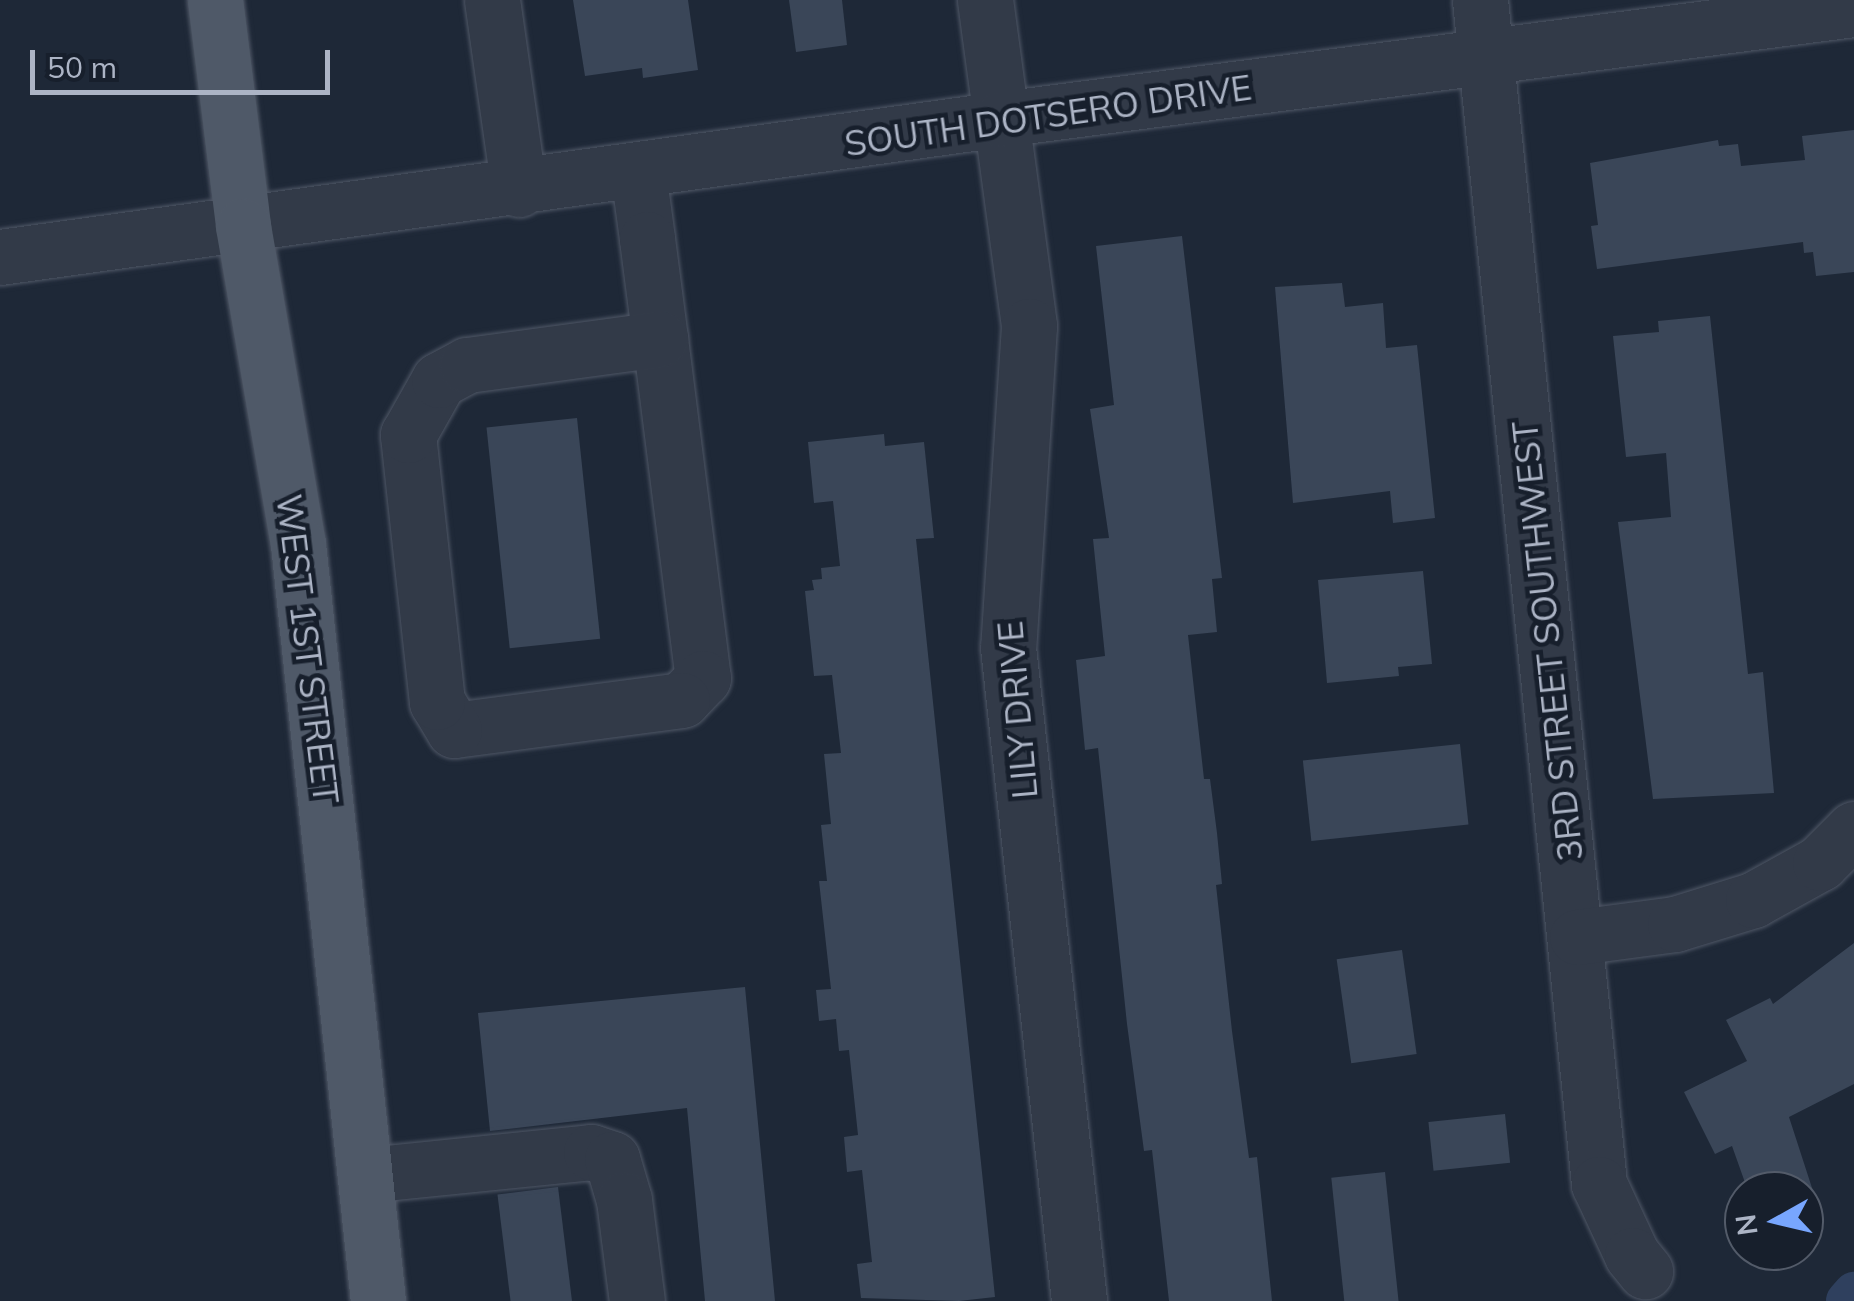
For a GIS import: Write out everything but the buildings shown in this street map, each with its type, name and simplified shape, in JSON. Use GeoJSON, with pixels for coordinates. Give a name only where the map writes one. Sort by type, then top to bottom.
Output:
{"type":"FeatureCollection","features":[{"type":"Feature","properties":{"kind":"main road","name":"WEST 1ST STREET"},"geometry":{"type":"LineString","coordinates":[[215,0],[243,226],[298,544],[378,1301]]}},
{"type":"Feature","properties":{"kind":"street"},"geometry":{"type":"LineString","coordinates":[[492,0],[518,189]]}},
{"type":"Feature","properties":{"kind":"street","name":"LILY DRIVE"},"geometry":{"type":"LineString","coordinates":[[985,0],[1029,326],[1008,646],[1079,1301]]}},
{"type":"Feature","properties":{"kind":"street","name":"3RD STREET SOUTHWEST"},"geometry":{"type":"LineString","coordinates":[[1480,0],[1599,1184],[1632,1255],[1645,1271]]}},
{"type":"Feature","properties":{"kind":"street","name":"SOUTH DOTSERO DRIVE"},"geometry":{"type":"LineString","coordinates":[[0,257],[518,189],[1001,119],[1854,9]]}},
{"type":"Feature","properties":{"kind":"street"},"geometry":{"type":"LineString","coordinates":[[638,172],[660,339],[702,678],[682,700],[454,730],[437,702],[408,434],[439,380],[467,365],[660,339]]}},
{"type":"Feature","properties":{"kind":"street"},"geometry":{"type":"LineString","coordinates":[[1577,937],[1674,924],[1753,900],[1820,863],[1854,829]]}},
{"type":"Feature","properties":{"kind":"street"},"geometry":{"type":"LineString","coordinates":[[366,1175],[591,1152],[612,1159],[624,1200],[637,1301]]}},
{"type":"Feature","properties":{"kind":"waterway"},"geometry":{"type":"LineString","coordinates":[[1847,1301],[1854,1293]]}}]}
